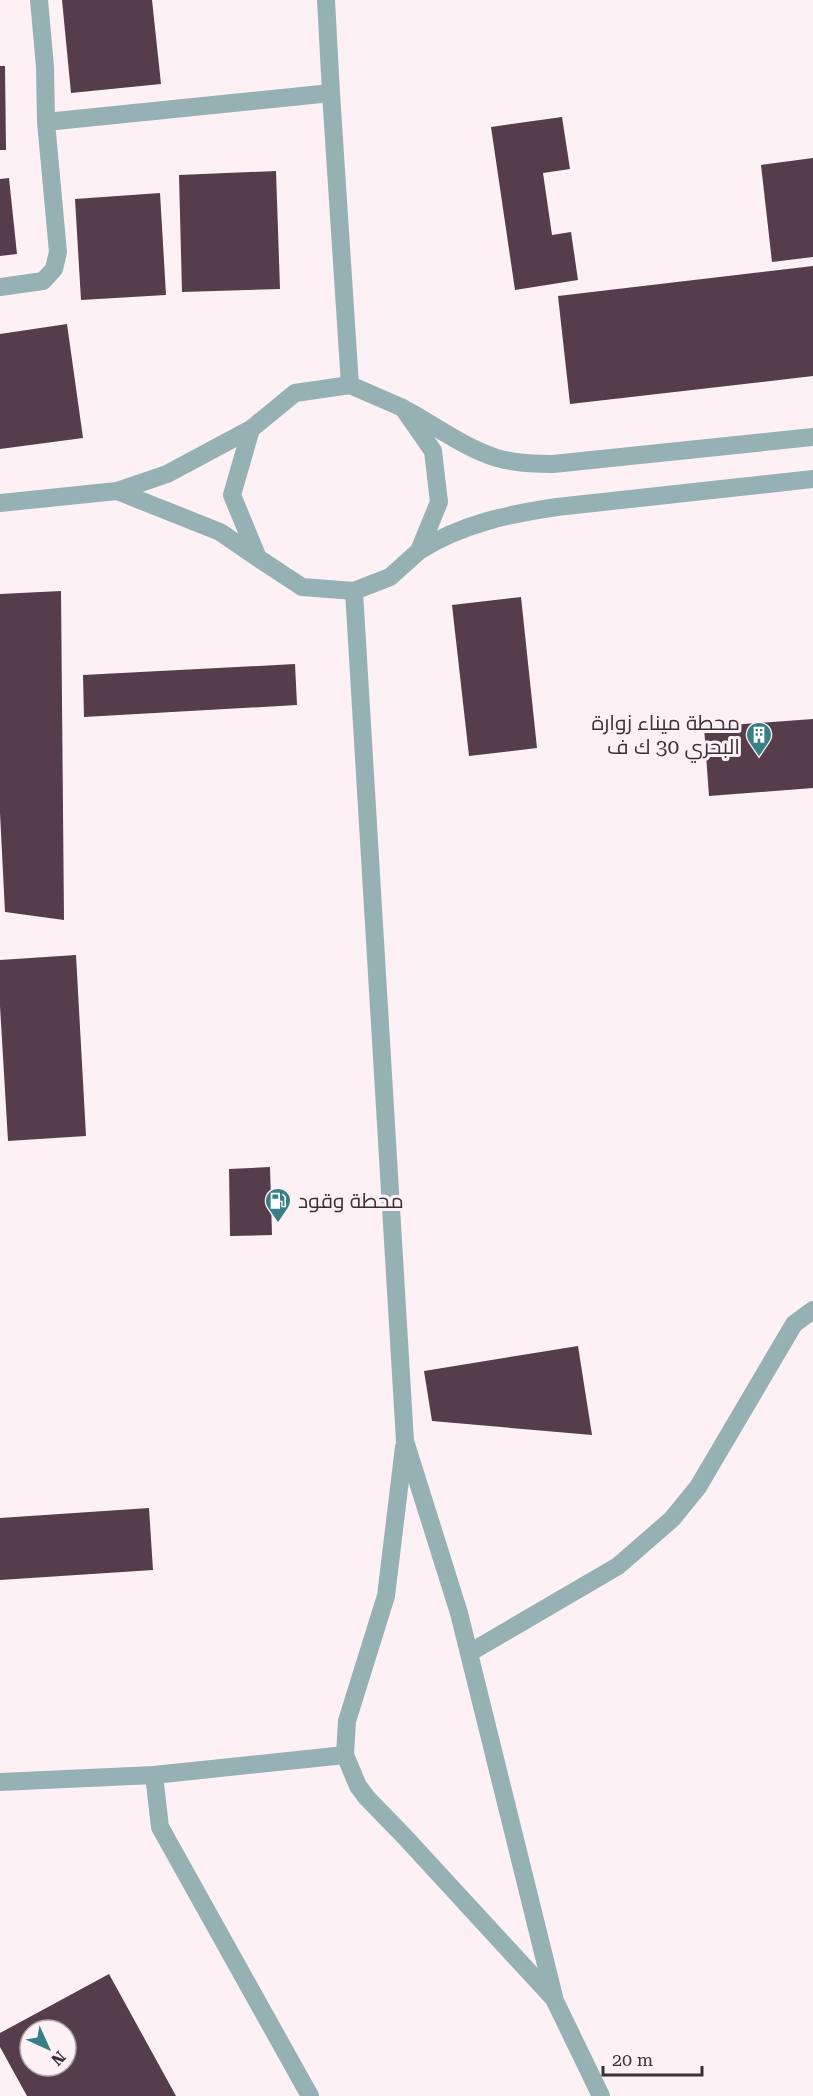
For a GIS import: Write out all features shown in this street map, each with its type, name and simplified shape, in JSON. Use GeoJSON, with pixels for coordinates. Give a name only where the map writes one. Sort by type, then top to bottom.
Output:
{"type":"FeatureCollection","features":[{"type":"Feature","properties":{"kind":"street"},"geometry":{"type":"LineString","coordinates":[[0,287],[43,281],[54,269],[58,252],[46,122],[45,67],[39,0]]}},
{"type":"Feature","properties":{"kind":"street"},"geometry":{"type":"LineString","coordinates":[[326,0],[350,385]]}},
{"type":"Feature","properties":{"kind":"street"},"geometry":{"type":"LineString","coordinates":[[46,122],[331,93]]}},
{"type":"Feature","properties":{"kind":"street"},"geometry":{"type":"LineString","coordinates":[[0,503],[117,491],[167,474],[251,429],[295,393],[350,385],[403,408],[468,446],[497,458],[532,464],[553,464],[813,437]]}},
{"type":"Feature","properties":{"kind":"street"},"geometry":{"type":"LineString","coordinates":[[403,408],[433,451],[439,502],[419,550]]}},
{"type":"Feature","properties":{"kind":"street"},"geometry":{"type":"LineString","coordinates":[[251,429],[232,495],[258,558]]}},
{"type":"Feature","properties":{"kind":"street"},"geometry":{"type":"LineString","coordinates":[[117,491],[220,532],[302,587],[354,591],[390,577],[419,550],[441,537],[517,513],[813,479]]}},
{"type":"Feature","properties":{"kind":"street"},"geometry":{"type":"LineString","coordinates":[[354,591],[405,1441],[386,1596],[347,1721],[345,1755],[358,1786],[367,1798],[555,2001]]}},
{"type":"Feature","properties":{"kind":"street"},"geometry":{"type":"LineString","coordinates":[[469,1653],[618,1566],[672,1519],[699,1487],[794,1323],[813,1310]]}},
{"type":"Feature","properties":{"kind":"street"},"geometry":{"type":"LineString","coordinates":[[405,1441],[459,1613],[555,2001],[602,2096]]}},
{"type":"Feature","properties":{"kind":"street"},"geometry":{"type":"LineString","coordinates":[[0,1782],[154,1775],[345,1755]]}},
{"type":"Feature","properties":{"kind":"street"},"geometry":{"type":"LineString","coordinates":[[154,1775],[160,1827],[310,2096]]}},
{"type":"Feature","properties":{"kind":"building"},"geometry":{"type":"Polygon","coordinates":[[[62,0],[152,0],[161,84],[71,93],[62,0]]]}},
{"type":"Feature","properties":{"kind":"building"},"geometry":{"type":"Polygon","coordinates":[[[0,66],[5,66],[6,150],[0,150],[0,66]]]}},
{"type":"Feature","properties":{"kind":"building"},"geometry":{"type":"Polygon","coordinates":[[[562,117],[570,169],[543,173],[552,235],[571,232],[578,280],[515,290],[491,127],[562,117]]]}},
{"type":"Feature","properties":{"kind":"building"},"geometry":{"type":"Polygon","coordinates":[[[813,158],[813,257],[772,262],[761,165],[813,158]]]}},
{"type":"Feature","properties":{"kind":"building"},"geometry":{"type":"Polygon","coordinates":[[[276,171],[280,289],[182,292],[179,175],[276,171]]]}},
{"type":"Feature","properties":{"kind":"building"},"geometry":{"type":"Polygon","coordinates":[[[9,178],[17,254],[0,256],[0,179],[9,178]]]}},
{"type":"Feature","properties":{"kind":"building"},"geometry":{"type":"Polygon","coordinates":[[[160,193],[166,295],[81,300],[75,199],[160,193]]]}},
{"type":"Feature","properties":{"kind":"building"},"geometry":{"type":"Polygon","coordinates":[[[813,266],[813,376],[570,404],[558,296],[813,266]]]}},
{"type":"Feature","properties":{"kind":"building"},"geometry":{"type":"Polygon","coordinates":[[[67,324],[83,438],[0,449],[0,334],[67,324]]]}},
{"type":"Feature","properties":{"kind":"building"},"geometry":{"type":"Polygon","coordinates":[[[61,591],[64,920],[5,912],[0,813],[0,594],[61,591]]]}},
{"type":"Feature","properties":{"kind":"building"},"geometry":{"type":"Polygon","coordinates":[[[521,597],[537,748],[469,756],[452,605],[521,597]]]}},
{"type":"Feature","properties":{"kind":"building"},"geometry":{"type":"Polygon","coordinates":[[[295,664],[297,705],[84,717],[83,675],[295,664]]]}},
{"type":"Feature","properties":{"kind":"building","name":"محطة ميناء زوارة البحري 30 ك ف"},"geometry":{"type":"Polygon","coordinates":[[[813,719],[813,788],[709,796],[704,727],[813,719]]]}},
{"type":"Feature","properties":{"kind":"building"},"geometry":{"type":"Polygon","coordinates":[[[76,955],[86,1136],[8,1141],[0,1006],[0,960],[76,955]]]}},
{"type":"Feature","properties":{"kind":"building"},"geometry":{"type":"Polygon","coordinates":[[[270,1167],[272,1235],[230,1236],[229,1169],[270,1167]]]}},
{"type":"Feature","properties":{"kind":"building"},"geometry":{"type":"Polygon","coordinates":[[[578,1346],[592,1435],[432,1421],[424,1371],[578,1346]]]}},
{"type":"Feature","properties":{"kind":"building"},"geometry":{"type":"Polygon","coordinates":[[[149,1508],[153,1570],[0,1580],[0,1518],[149,1508]]]}},
{"type":"Feature","properties":{"kind":"building"},"geometry":{"type":"Polygon","coordinates":[[[109,1974],[176,2096],[27,2096],[0,2047],[0,2033],[18,2023],[18,2078],[78,2078],[78,2018],[28,2018],[109,1974]]]}},
{"type":"Feature","properties":{"kind":"place","name":"محطة ميناء زوارة البحري 30 ك ف"},"geometry":{"type":"Point","coordinates":[759,758]}},
{"type":"Feature","properties":{"kind":"place","name":"محطة وقود"},"geometry":{"type":"Point","coordinates":[278,1224]}}]}
